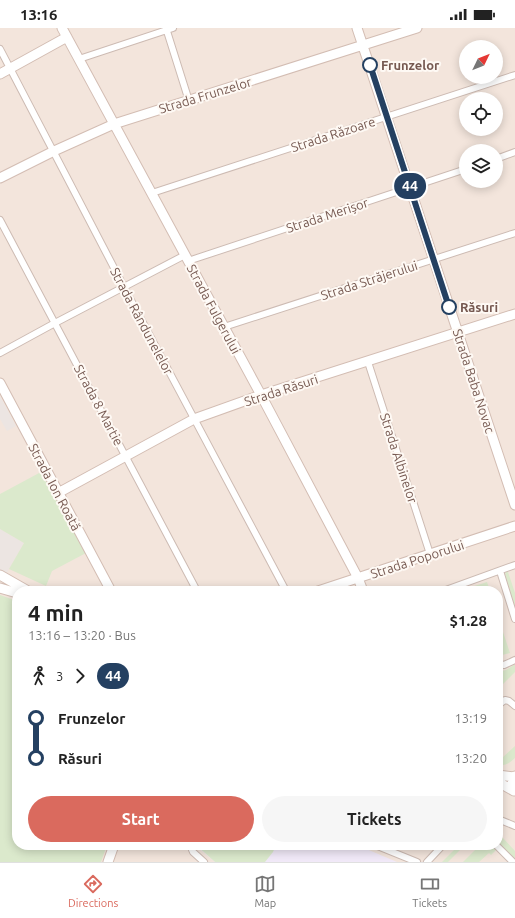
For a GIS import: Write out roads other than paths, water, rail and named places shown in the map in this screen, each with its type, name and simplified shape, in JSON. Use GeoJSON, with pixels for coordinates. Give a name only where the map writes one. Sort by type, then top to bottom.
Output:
{"type":"FeatureCollection","features":[{"type":"Feature","properties":{"kind":"street","name":"Strada Fulgerului"},"geometry":{"type":"LineString","coordinates":[[62,28],[187,258],[362,586]]}},
{"type":"Feature","properties":{"kind":"street","name":"Strada Baba Novac"},"geometry":{"type":"LineString","coordinates":[[357,28],[515,505]]}},
{"type":"Feature","properties":{"kind":"street","name":"Strada Frunzelor"},"geometry":{"type":"LineString","coordinates":[[0,178],[54,151],[114,124],[417,28]]}},
{"type":"Feature","properties":{"kind":"street"},"geometry":{"type":"LineString","coordinates":[[79,58],[168,29],[189,101]]}},
{"type":"Feature","properties":{"kind":"street"},"geometry":{"type":"LineString","coordinates":[[0,74],[67,37]]}},
{"type":"Feature","properties":{"kind":"street","name":"Strada Rândunelelor"},"geometry":{"type":"LineString","coordinates":[[0,49],[194,420],[283,586]]}},
{"type":"Feature","properties":{"kind":"street","name":"Strada Răzoare"},"geometry":{"type":"LineString","coordinates":[[152,194],[515,75]]}},
{"type":"Feature","properties":{"kind":"street"},"geometry":{"type":"LineString","coordinates":[[503,156],[515,152]]}},
{"type":"Feature","properties":{"kind":"street","name":"Strada Merișor"},"geometry":{"type":"LineString","coordinates":[[0,353],[124,286],[187,258],[459,171]]}},
{"type":"Feature","properties":{"kind":"street","name":"Strada 8 Martie"},"geometry":{"type":"LineString","coordinates":[[0,220],[194,586]]}},
{"type":"Feature","properties":{"kind":"street","name":"Strada Străjerului"},"geometry":{"type":"LineString","coordinates":[[224,327],[515,233]]}},
{"type":"Feature","properties":{"kind":"street","name":"Strada Răsuri"},"geometry":{"type":"LineString","coordinates":[[58,493],[194,420],[261,396],[515,314]]}},
{"type":"Feature","properties":{"kind":"street","name":"Strada Albinelor"},"geometry":{"type":"LineString","coordinates":[[368,362],[430,554]]}},
{"type":"Feature","properties":{"kind":"street","name":"Strada Ion Roată"},"geometry":{"type":"LineString","coordinates":[[0,383],[108,586]]}},
{"type":"Feature","properties":{"kind":"street","name":"Strada Poporului"},"geometry":{"type":"LineString","coordinates":[[333,586],[515,526]]}},
{"type":"Feature","properties":{"kind":"street"},"geometry":{"type":"LineString","coordinates":[[457,586],[515,565]]}},
{"type":"Feature","properties":{"kind":"street"},"geometry":{"type":"LineString","coordinates":[[500,570],[515,619]]}},
{"type":"Feature","properties":{"kind":"street"},"geometry":{"type":"LineString","coordinates":[[0,575],[19,586]]}},
{"type":"Feature","properties":{"kind":"street"},"geometry":{"type":"LineString","coordinates":[[0,588],[12,592]]}},
{"type":"Feature","properties":{"kind":"street"},"geometry":{"type":"LineString","coordinates":[[503,665],[515,660]]}},
{"type":"Feature","properties":{"kind":"street"},"geometry":{"type":"LineString","coordinates":[[503,701],[505,700],[511,702],[515,706]]}},
{"type":"Feature","properties":{"kind":"street"},"geometry":{"type":"LineString","coordinates":[[503,776],[514,777],[512,785],[514,791]]}},
{"type":"Feature","properties":{"kind":"street"},"geometry":{"type":"LineString","coordinates":[[503,785],[514,791]]}},
{"type":"Feature","properties":{"kind":"street"},"geometry":{"type":"LineString","coordinates":[[503,821],[515,826]]}},
{"type":"Feature","properties":{"kind":"street"},"geometry":{"type":"LineString","coordinates":[[108,862],[112,850]]}},
{"type":"Feature","properties":{"kind":"street"},"geometry":{"type":"LineString","coordinates":[[192,850],[204,862]]}},
{"type":"Feature","properties":{"kind":"street"},"geometry":{"type":"LineString","coordinates":[[387,850],[417,862]]}},
{"type":"Feature","properties":{"kind":"street"},"geometry":{"type":"LineString","coordinates":[[427,862],[438,850]]}},
{"type":"Feature","properties":{"kind":"street"},"geometry":{"type":"LineString","coordinates":[[501,850],[513,862]]}},
{"type":"Feature","properties":{"kind":"place","name":"Frunzelor"},"geometry":{"type":"Point","coordinates":[370,65]}},
{"type":"Feature","properties":{"kind":"place","name":"Răsuri"},"geometry":{"type":"Point","coordinates":[449,307]}}]}
